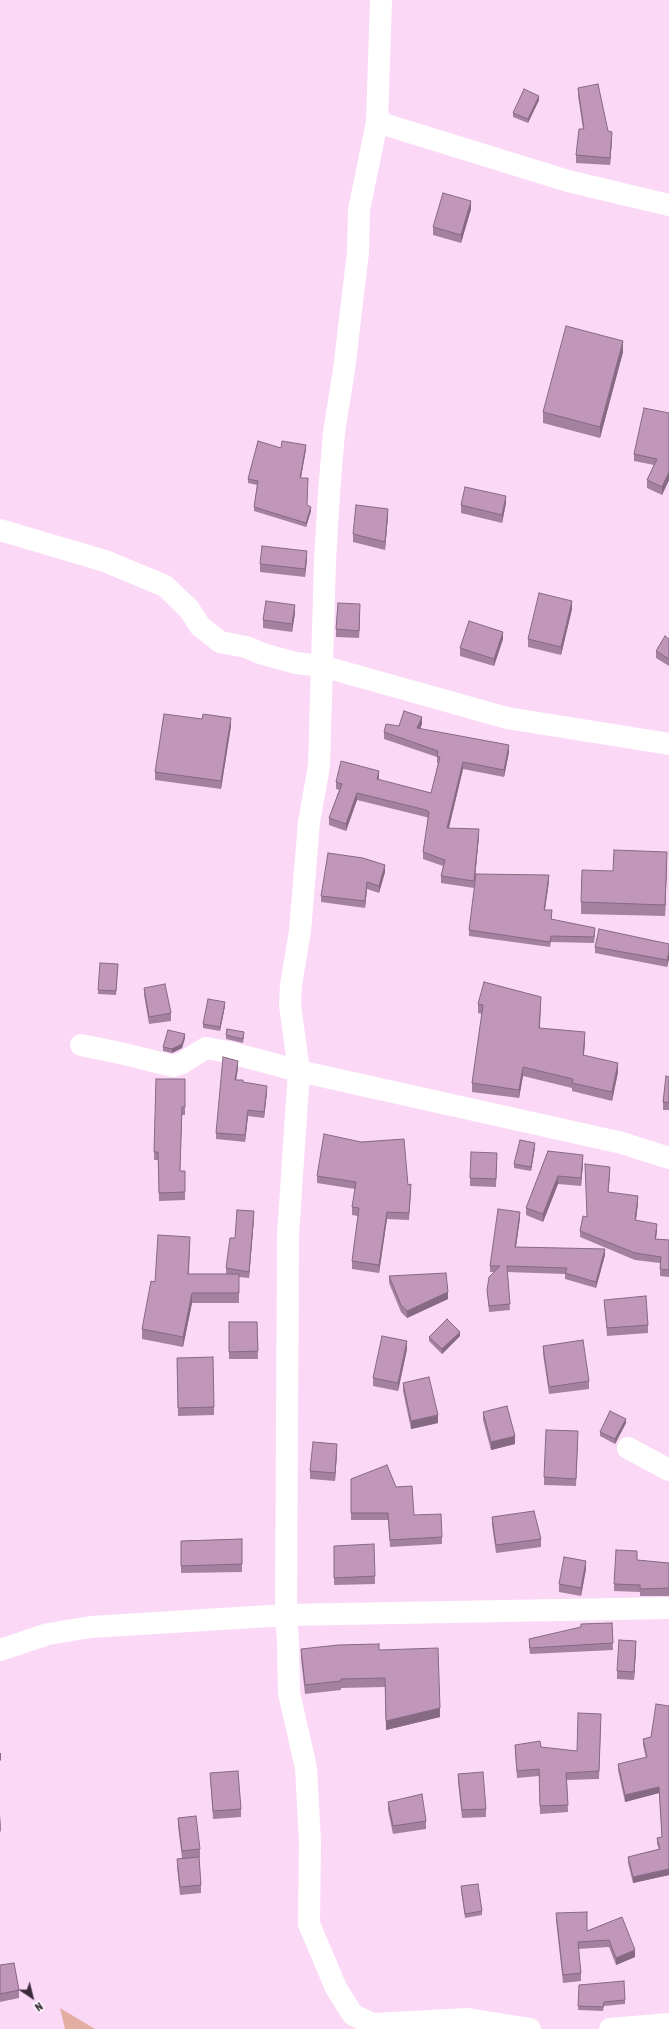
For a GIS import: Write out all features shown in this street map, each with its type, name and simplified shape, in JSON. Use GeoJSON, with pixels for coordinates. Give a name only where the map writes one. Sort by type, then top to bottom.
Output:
{"type":"FeatureCollection","features":[{"type":"Feature","properties":{"kind":"street"},"geometry":{"type":"LineString","coordinates":[[382,0],[377,122],[359,210],[358,252],[344,370],[334,432],[325,560],[319,766],[309,822],[300,931],[291,985],[290,1004],[299,1071],[288,1236],[286,1615],[289,1693],[306,1768],[310,1842],[309,1924],[336,1988],[352,2015],[373,2024],[468,2019],[530,2029]]}},
{"type":"Feature","properties":{"kind":"street"},"geometry":{"type":"LineString","coordinates":[[377,122],[568,181],[669,205]]}},
{"type":"Feature","properties":{"kind":"street"},"geometry":{"type":"LineString","coordinates":[[0,530],[105,561],[165,586],[189,609],[200,626],[220,642],[246,647],[263,654],[296,663],[322,666],[507,718],[669,744]]}},
{"type":"Feature","properties":{"kind":"street"},"geometry":{"type":"LineString","coordinates":[[81,1045],[173,1066],[206,1048],[228,1052],[299,1071],[622,1143],[669,1158]]}},
{"type":"Feature","properties":{"kind":"street"},"geometry":{"type":"LineString","coordinates":[[628,1448],[669,1470]]}},
{"type":"Feature","properties":{"kind":"street"},"geometry":{"type":"LineString","coordinates":[[0,1650],[48,1634],[91,1627],[286,1615],[669,1608]]}},
{"type":"Feature","properties":{"kind":"street"},"geometry":{"type":"LineString","coordinates":[[610,2029],[669,2024]]}},
{"type":"Feature","properties":{"kind":"shaded area"},"geometry":{"type":"Polygon","coordinates":[[[60,2008],[95,2029],[65,2029],[60,2008]]]}},
{"type":"Feature","properties":{"kind":"building"},"geometry":{"type":"Polygon","coordinates":[[[598,84],[608,131],[612,132],[610,158],[576,155],[579,129],[584,129],[578,88],[598,84]]]}},
{"type":"Feature","properties":{"kind":"building"},"geometry":{"type":"Polygon","coordinates":[[[524,89],[539,96],[528,119],[513,113],[524,89]]]}},
{"type":"Feature","properties":{"kind":"building"},"geometry":{"type":"Polygon","coordinates":[[[443,193],[471,201],[461,235],[433,227],[443,193]]]}},
{"type":"Feature","properties":{"kind":"building"},"geometry":{"type":"Polygon","coordinates":[[[566,326],[623,341],[600,427],[543,412],[566,326]]]}},
{"type":"Feature","properties":{"kind":"building"},"geometry":{"type":"Polygon","coordinates":[[[644,408],[669,413],[669,472],[662,487],[647,480],[657,459],[634,454],[644,408]]]}},
{"type":"Feature","properties":{"kind":"building"},"geometry":{"type":"Polygon","coordinates":[[[258,441],[281,448],[282,441],[306,445],[300,478],[308,478],[307,505],[311,507],[306,523],[254,507],[258,481],[248,479],[258,441]]]}},
{"type":"Feature","properties":{"kind":"building"},"geometry":{"type":"Polygon","coordinates":[[[465,487],[506,496],[502,515],[461,505],[465,487]]]}},
{"type":"Feature","properties":{"kind":"building"},"geometry":{"type":"Polygon","coordinates":[[[356,505],[388,509],[385,542],[353,534],[356,505]]]}},
{"type":"Feature","properties":{"kind":"building"},"geometry":{"type":"Polygon","coordinates":[[[262,546],[307,551],[305,569],[260,564],[262,546]]]}},
{"type":"Feature","properties":{"kind":"building"},"geometry":{"type":"Polygon","coordinates":[[[539,593],[572,601],[561,647],[528,639],[539,593]]]}},
{"type":"Feature","properties":{"kind":"building"},"geometry":{"type":"Polygon","coordinates":[[[266,601],[295,605],[292,624],[263,620],[266,601]]]}},
{"type":"Feature","properties":{"kind":"building"},"geometry":{"type":"Polygon","coordinates":[[[338,603],[360,604],[359,631],[336,629],[338,603]]]}},
{"type":"Feature","properties":{"kind":"building"},"geometry":{"type":"Polygon","coordinates":[[[469,621],[503,632],[494,659],[460,648],[469,621]]]}},
{"type":"Feature","properties":{"kind":"building"},"geometry":{"type":"Polygon","coordinates":[[[665,636],[669,639],[669,659],[656,651],[665,636]]]}},
{"type":"Feature","properties":{"kind":"building"},"geometry":{"type":"Polygon","coordinates":[[[404,711],[422,717],[417,728],[509,745],[504,770],[463,762],[447,828],[479,829],[474,881],[441,876],[445,860],[423,852],[429,812],[426,810],[357,793],[346,824],[329,818],[342,784],[336,782],[341,761],[379,771],[377,779],[431,793],[440,757],[437,756],[438,751],[384,732],[386,724],[399,726],[404,711]]]}},
{"type":"Feature","properties":{"kind":"building"},"geometry":{"type":"Polygon","coordinates":[[[164,714],[202,719],[203,714],[231,718],[221,781],[155,772],[164,714]]]}},
{"type":"Feature","properties":{"kind":"building"},"geometry":{"type":"Polygon","coordinates":[[[614,850],[667,852],[665,905],[581,902],[582,870],[613,871],[614,850]]]}},
{"type":"Feature","properties":{"kind":"building"},"geometry":{"type":"Polygon","coordinates":[[[328,853],[363,858],[385,865],[379,886],[367,882],[365,901],[321,896],[328,853]]]}},
{"type":"Feature","properties":{"kind":"building"},"geometry":{"type":"Polygon","coordinates":[[[476,874],[549,875],[544,910],[552,910],[551,919],[595,928],[594,937],[551,936],[550,942],[469,930],[476,874]]]}},
{"type":"Feature","properties":{"kind":"building"},"geometry":{"type":"Polygon","coordinates":[[[599,929],[669,944],[667,960],[595,947],[599,929]]]}},
{"type":"Feature","properties":{"kind":"building"},"geometry":{"type":"Polygon","coordinates":[[[100,963],[118,964],[116,991],[98,990],[100,963]]]}},
{"type":"Feature","properties":{"kind":"building"},"geometry":{"type":"Polygon","coordinates":[[[484,982],[541,997],[539,1028],[585,1032],[583,1055],[618,1063],[612,1092],[572,1083],[573,1079],[523,1067],[519,1090],[472,1083],[483,1005],[478,1004],[484,982]]]}},
{"type":"Feature","properties":{"kind":"building"},"geometry":{"type":"Polygon","coordinates":[[[165,984],[171,1013],[149,1017],[144,988],[165,984]]]}},
{"type":"Feature","properties":{"kind":"building"},"geometry":{"type":"Polygon","coordinates":[[[208,999],[225,1002],[220,1027],[203,1024],[208,999]]]}},
{"type":"Feature","properties":{"kind":"building"},"geometry":{"type":"Polygon","coordinates":[[[227,1029],[244,1032],[243,1039],[226,1035],[227,1029]]]}},
{"type":"Feature","properties":{"kind":"building"},"geometry":{"type":"Polygon","coordinates":[[[168,1030],[185,1034],[182,1044],[172,1049],[163,1047],[168,1030]]]}},
{"type":"Feature","properties":{"kind":"building"},"geometry":{"type":"Polygon","coordinates":[[[223,1057],[238,1061],[235,1080],[243,1080],[243,1082],[267,1086],[264,1112],[248,1110],[245,1135],[216,1133],[223,1057]]]}},
{"type":"Feature","properties":{"kind":"building"},"geometry":{"type":"Polygon","coordinates":[[[666,1076],[669,1077],[669,1103],[663,1102],[666,1076]]]}},
{"type":"Feature","properties":{"kind":"building"},"geometry":{"type":"Polygon","coordinates":[[[156,1079],[185,1079],[185,1107],[182,1107],[180,1171],[185,1171],[185,1192],[159,1193],[158,1152],[154,1152],[156,1079]]]}},
{"type":"Feature","properties":{"kind":"building"},"geometry":{"type":"Polygon","coordinates":[[[324,1134],[361,1142],[404,1139],[408,1185],[411,1184],[409,1213],[387,1212],[379,1265],[352,1261],[359,1208],[352,1207],[356,1182],[317,1176],[324,1134]]]}},
{"type":"Feature","properties":{"kind":"building"},"geometry":{"type":"Polygon","coordinates":[[[520,1140],[535,1143],[531,1167],[514,1164],[520,1140]]]}},
{"type":"Feature","properties":{"kind":"building"},"geometry":{"type":"Polygon","coordinates":[[[548,1151],[583,1155],[581,1178],[558,1176],[543,1214],[526,1208],[548,1151]]]}},
{"type":"Feature","properties":{"kind":"building"},"geometry":{"type":"Polygon","coordinates":[[[471,1152],[497,1153],[496,1179],[470,1178],[471,1152]]]}},
{"type":"Feature","properties":{"kind":"building"},"geometry":{"type":"Polygon","coordinates":[[[585,1164],[610,1167],[608,1192],[638,1196],[635,1220],[657,1224],[655,1239],[669,1240],[669,1270],[660,1269],[661,1257],[635,1253],[580,1231],[583,1216],[587,1217],[585,1164]]]}},
{"type":"Feature","properties":{"kind":"building"},"geometry":{"type":"Polygon","coordinates":[[[498,1209],[520,1212],[515,1247],[605,1249],[596,1282],[565,1273],[567,1268],[507,1266],[510,1304],[489,1306],[487,1290],[489,1277],[500,1266],[490,1266],[498,1209]]]}},
{"type":"Feature","properties":{"kind":"building"},"geometry":{"type":"Polygon","coordinates":[[[237,1210],[254,1211],[249,1272],[226,1268],[230,1238],[235,1238],[237,1210]]]}},
{"type":"Feature","properties":{"kind":"building"},"geometry":{"type":"Polygon","coordinates":[[[158,1235],[190,1237],[188,1274],[239,1274],[239,1293],[192,1293],[183,1337],[142,1329],[151,1281],[155,1282],[158,1235]]]}},
{"type":"Feature","properties":{"kind":"building"},"geometry":{"type":"Polygon","coordinates":[[[446,1273],[448,1292],[407,1311],[401,1305],[389,1276],[446,1273]]]}},
{"type":"Feature","properties":{"kind":"building"},"geometry":{"type":"Polygon","coordinates":[[[646,1296],[648,1325],[607,1328],[604,1300],[646,1296]]]}},
{"type":"Feature","properties":{"kind":"building"},"geometry":{"type":"Polygon","coordinates":[[[447,1319],[460,1332],[442,1349],[429,1337],[447,1319]]]}},
{"type":"Feature","properties":{"kind":"building"},"geometry":{"type":"Polygon","coordinates":[[[229,1322],[257,1322],[258,1351],[229,1352],[229,1322]]]}},
{"type":"Feature","properties":{"kind":"building"},"geometry":{"type":"Polygon","coordinates":[[[382,1336],[407,1341],[398,1383],[373,1378],[382,1336]]]}},
{"type":"Feature","properties":{"kind":"building"},"geometry":{"type":"Polygon","coordinates":[[[583,1340],[589,1381],[549,1387],[543,1346],[583,1340]]]}},
{"type":"Feature","properties":{"kind":"building"},"geometry":{"type":"Polygon","coordinates":[[[213,1357],[214,1407],[178,1408],[177,1358],[213,1357]]]}},
{"type":"Feature","properties":{"kind":"building"},"geometry":{"type":"Polygon","coordinates":[[[429,1377],[438,1415],[411,1421],[403,1383],[429,1377]]]}},
{"type":"Feature","properties":{"kind":"building"},"geometry":{"type":"Polygon","coordinates":[[[507,1406],[515,1436],[491,1442],[483,1412],[507,1406]]]}},
{"type":"Feature","properties":{"kind":"building"},"geometry":{"type":"Polygon","coordinates":[[[610,1411],[626,1419],[615,1439],[600,1432],[610,1411]]]}},
{"type":"Feature","properties":{"kind":"building"},"geometry":{"type":"Polygon","coordinates":[[[546,1430],[578,1431],[576,1479],[544,1477],[546,1430]]]}},
{"type":"Feature","properties":{"kind":"building"},"geometry":{"type":"Polygon","coordinates":[[[313,1442],[337,1444],[335,1473],[310,1471],[313,1442]]]}},
{"type":"Feature","properties":{"kind":"building"},"geometry":{"type":"Polygon","coordinates":[[[387,1465],[396,1487],[412,1486],[414,1515],[441,1514],[442,1537],[390,1540],[388,1513],[351,1513],[351,1479],[387,1465]]]}},
{"type":"Feature","properties":{"kind":"building"},"geometry":{"type":"Polygon","coordinates":[[[534,1511],[541,1539],[496,1545],[492,1517],[534,1511]]]}},
{"type":"Feature","properties":{"kind":"building"},"geometry":{"type":"Polygon","coordinates":[[[242,1539],[242,1564],[181,1566],[181,1541],[242,1539]]]}},
{"type":"Feature","properties":{"kind":"building"},"geometry":{"type":"Polygon","coordinates":[[[374,1544],[375,1576],[334,1578],[334,1546],[374,1544]]]}},
{"type":"Feature","properties":{"kind":"building"},"geometry":{"type":"Polygon","coordinates":[[[616,1550],[637,1551],[637,1560],[669,1563],[669,1588],[640,1589],[640,1585],[614,1584],[616,1550]]]}},
{"type":"Feature","properties":{"kind":"building"},"geometry":{"type":"Polygon","coordinates":[[[564,1557],[586,1561],[581,1588],[559,1584],[564,1557]]]}},
{"type":"Feature","properties":{"kind":"building"},"geometry":{"type":"Polygon","coordinates":[[[612,1623],[613,1643],[530,1648],[529,1639],[581,1627],[581,1624],[612,1623]]]}},
{"type":"Feature","properties":{"kind":"building"},"geometry":{"type":"Polygon","coordinates":[[[619,1640],[636,1641],[634,1672],[617,1671],[619,1640]]]}},
{"type":"Feature","properties":{"kind":"building"},"geometry":{"type":"Polygon","coordinates":[[[379,1644],[379,1650],[438,1648],[440,1708],[386,1721],[385,1678],[341,1679],[341,1681],[305,1685],[301,1649],[338,1645],[379,1644]]]}},
{"type":"Feature","properties":{"kind":"building"},"geometry":{"type":"Polygon","coordinates":[[[656,1704],[669,1706],[669,1869],[633,1877],[628,1857],[660,1849],[657,1838],[662,1837],[659,1787],[625,1795],[618,1764],[647,1757],[643,1739],[651,1737],[656,1704]]]}},
{"type":"Feature","properties":{"kind":"building"},"geometry":{"type":"Polygon","coordinates":[[[578,1713],[601,1714],[599,1771],[566,1773],[568,1805],[540,1806],[539,1769],[517,1771],[515,1745],[540,1741],[541,1747],[577,1751],[578,1713]]]}},
{"type":"Feature","properties":{"kind":"building"},"geometry":{"type":"Polygon","coordinates":[[[238,1771],[241,1809],[213,1811],[210,1773],[238,1771]]]}},
{"type":"Feature","properties":{"kind":"building"},"geometry":{"type":"Polygon","coordinates":[[[483,1772],[486,1809],[462,1810],[458,1774],[483,1772]]]}},
{"type":"Feature","properties":{"kind":"building"},"geometry":{"type":"Polygon","coordinates":[[[422,1794],[426,1821],[393,1826],[388,1802],[422,1794]]]}},
{"type":"Feature","properties":{"kind":"building"},"geometry":{"type":"Polygon","coordinates":[[[196,1816],[200,1849],[182,1851],[178,1818],[196,1816]]]}},
{"type":"Feature","properties":{"kind":"building"},"geometry":{"type":"Polygon","coordinates":[[[199,1857],[201,1885],[180,1887],[177,1859],[199,1857]]]}},
{"type":"Feature","properties":{"kind":"building"},"geometry":{"type":"Polygon","coordinates":[[[478,1884],[482,1911],[465,1914],[461,1886],[478,1884]]]}},
{"type":"Feature","properties":{"kind":"building"},"geometry":{"type":"Polygon","coordinates":[[[587,1912],[587,1931],[622,1917],[635,1950],[616,1958],[609,1940],[578,1942],[581,1973],[563,1975],[556,1913],[587,1912]]]}},
{"type":"Feature","properties":{"kind":"building"},"geometry":{"type":"Polygon","coordinates":[[[14,1963],[19,1990],[0,1994],[0,1965],[14,1963]]]}},
{"type":"Feature","properties":{"kind":"building"},"geometry":{"type":"Polygon","coordinates":[[[624,1981],[625,2000],[604,2002],[603,2007],[578,2006],[579,1985],[624,1981]]]}}]}
